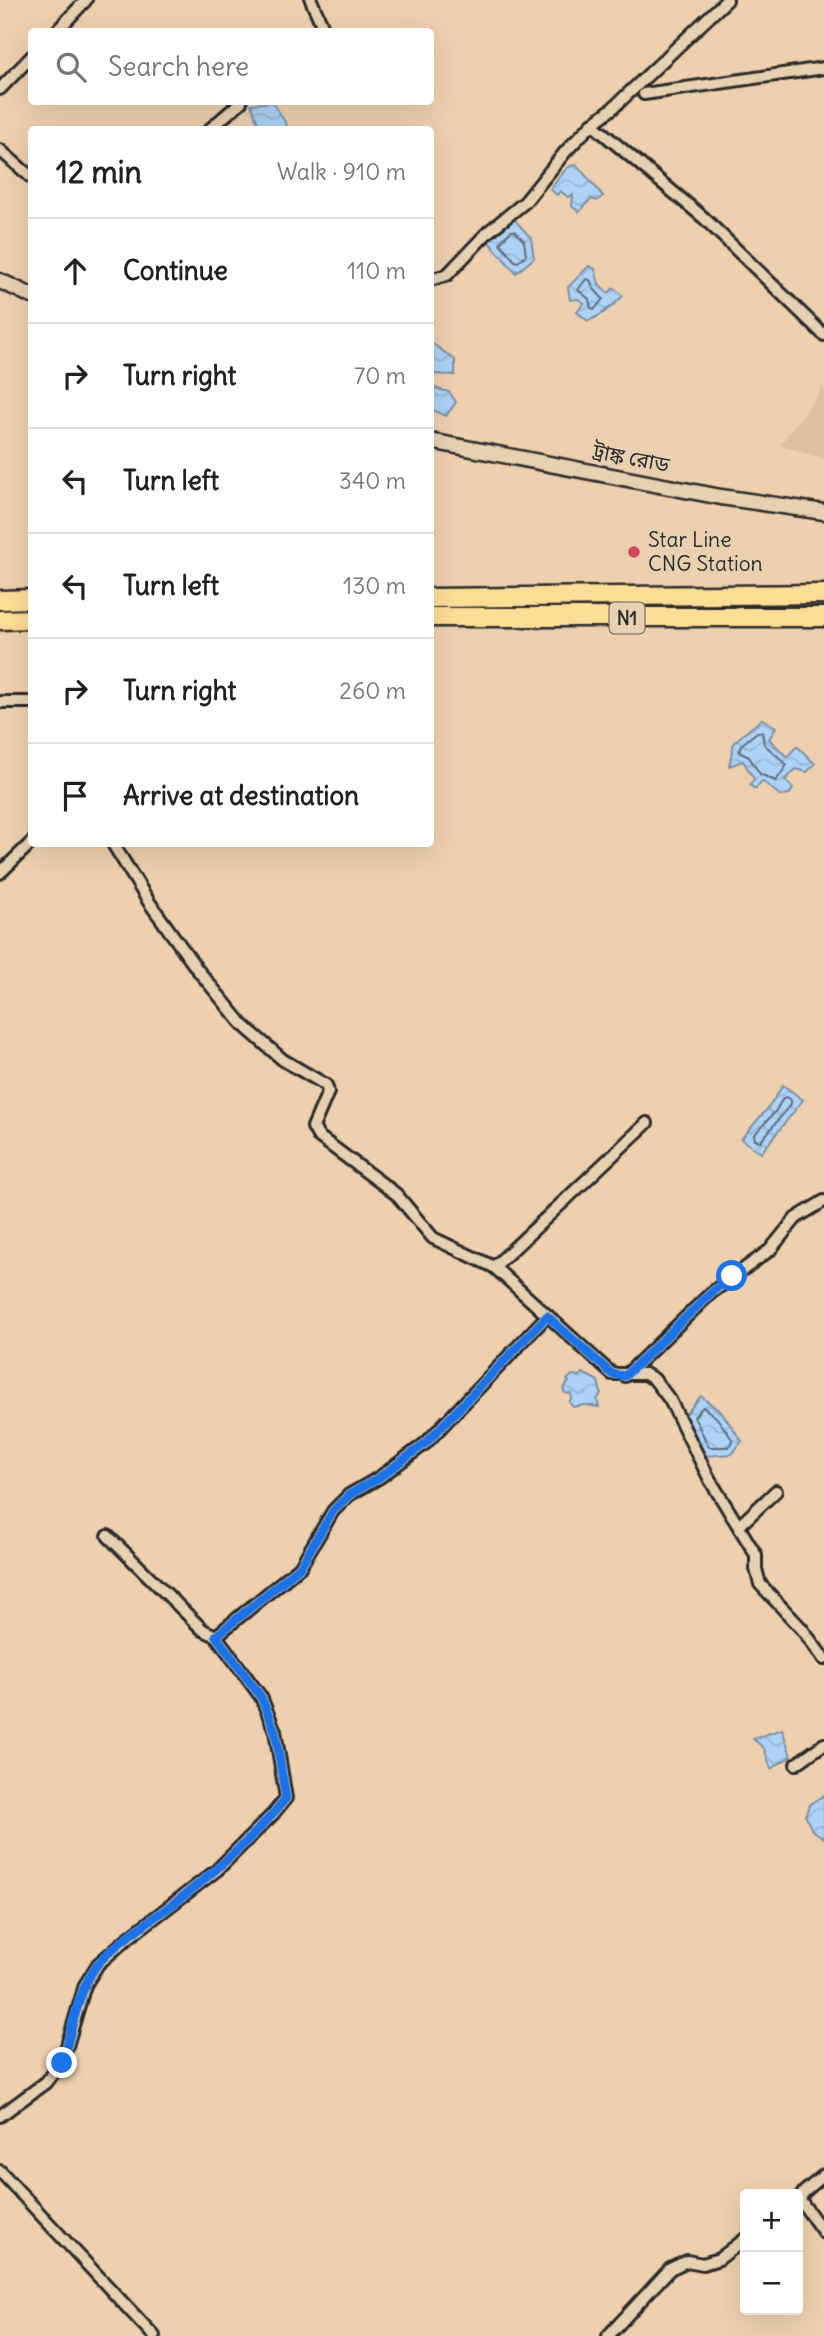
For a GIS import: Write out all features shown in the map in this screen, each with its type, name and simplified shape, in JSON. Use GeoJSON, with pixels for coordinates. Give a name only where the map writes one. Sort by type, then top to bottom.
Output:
{"type":"FeatureCollection","features":[{"type":"Feature","properties":{"kind":"highway"},"geometry":{"type":"LineString","coordinates":[[776,595],[782,598],[785,605],[783,612],[777,617]]}},
{"type":"Feature","properties":{"kind":"highway","name":"N1"},"geometry":{"type":"LineString","coordinates":[[434,598],[819,595]]}},
{"type":"Feature","properties":{"kind":"highway"},"geometry":{"type":"LineString","coordinates":[[818,617],[805,614],[801,605],[807,596],[819,595]]}},
{"type":"Feature","properties":{"kind":"highway"},"geometry":{"type":"LineString","coordinates":[[0,600],[28,599]]}},
{"type":"Feature","properties":{"kind":"highway","name":"N1"},"geometry":{"type":"LineString","coordinates":[[434,617],[818,617]]}},
{"type":"Feature","properties":{"kind":"highway"},"geometry":{"type":"LineString","coordinates":[[0,620],[28,620]]}},
{"type":"Feature","properties":{"kind":"main road"},"geometry":{"type":"LineString","coordinates":[[0,281],[28,294]]}},
{"type":"Feature","properties":{"kind":"main road","name":"ট্রাঙ্ক রোড"},"geometry":{"type":"LineString","coordinates":[[434,442],[720,497],[824,512]]}},
{"type":"Feature","properties":{"kind":"street"},"geometry":{"type":"LineString","coordinates":[[60,28],[86,0]]}},
{"type":"Feature","properties":{"kind":"street"},"geometry":{"type":"LineString","coordinates":[[311,0],[323,28]]}},
{"type":"Feature","properties":{"kind":"street"},"geometry":{"type":"LineString","coordinates":[[434,279],[447,275],[488,232],[525,202],[566,151],[592,124],[727,0]]}},
{"type":"Feature","properties":{"kind":"street"},"geometry":{"type":"LineString","coordinates":[[0,89],[28,60]]}},
{"type":"Feature","properties":{"kind":"street"},"geometry":{"type":"LineString","coordinates":[[644,94],[824,68]]}},
{"type":"Feature","properties":{"kind":"street"},"geometry":{"type":"LineString","coordinates":[[214,126],[238,105]]}},
{"type":"Feature","properties":{"kind":"street"},"geometry":{"type":"LineString","coordinates":[[592,124],[704,218],[824,335]]}},
{"type":"Feature","properties":{"kind":"street"},"geometry":{"type":"LineString","coordinates":[[0,150],[28,174]]}},
{"type":"Feature","properties":{"kind":"street"},"geometry":{"type":"LineString","coordinates":[[0,702],[28,702]]}},
{"type":"Feature","properties":{"kind":"street"},"geometry":{"type":"LineString","coordinates":[[0,873],[28,846]]}},
{"type":"Feature","properties":{"kind":"street"},"geometry":{"type":"LineString","coordinates":[[115,847],[149,902],[197,969],[243,1026],[283,1060],[326,1085],[328,1092],[313,1127],[318,1136],[396,1194],[433,1238],[494,1267],[612,1374],[645,1374],[654,1379],[670,1400],[710,1480],[757,1555],[756,1569],[760,1584],[802,1629],[824,1659]]}},
{"type":"Feature","properties":{"kind":"street"},"geometry":{"type":"LineString","coordinates":[[494,1267],[647,1123]]}},
{"type":"Feature","properties":{"kind":"street"},"geometry":{"type":"LineString","coordinates":[[625,1376],[711,1293],[770,1250],[796,1218],[824,1201]]}},
{"type":"Feature","properties":{"kind":"street"},"geometry":{"type":"LineString","coordinates":[[216,1636],[300,1567],[333,1511],[349,1495],[380,1477],[426,1443],[547,1316]]}},
{"type":"Feature","properties":{"kind":"street"},"geometry":{"type":"LineString","coordinates":[[739,1526],[776,1491]]}},
{"type":"Feature","properties":{"kind":"street"},"geometry":{"type":"LineString","coordinates":[[0,2116],[46,2083],[62,2063],[85,1984],[98,1964],[217,1870],[286,1798],[275,1731],[261,1697],[216,1636],[204,1630],[108,1536]]}},
{"type":"Feature","properties":{"kind":"street"},"geometry":{"type":"LineString","coordinates":[[796,1764],[824,1744]]}},
{"type":"Feature","properties":{"kind":"street"},"geometry":{"type":"LineString","coordinates":[[0,2171],[154,2336]]}},
{"type":"Feature","properties":{"kind":"street"},"geometry":{"type":"LineString","coordinates":[[803,2194],[824,2175]]}},
{"type":"Feature","properties":{"kind":"street"},"geometry":{"type":"LineString","coordinates":[[803,2206],[824,2234]]}},
{"type":"Feature","properties":{"kind":"street"},"geometry":{"type":"LineString","coordinates":[[608,2336],[670,2269],[687,2261],[702,2264],[719,2259],[740,2243]]}},
{"type":"Feature","properties":{"kind":"shaded area"},"geometry":{"type":"Polygon","coordinates":[[[824,386],[824,459],[780,445],[824,386]]]}},
{"type":"Feature","properties":{"kind":"water"},"geometry":{"type":"Polygon","coordinates":[[[251,105],[275,105],[287,126],[266,126],[258,123],[251,105]]]}},
{"type":"Feature","properties":{"kind":"water"},"geometry":{"type":"Polygon","coordinates":[[[576,164],[603,196],[597,201],[591,199],[579,212],[572,206],[573,195],[568,197],[560,191],[557,195],[550,189],[567,168],[576,164]]]}},
{"type":"Feature","properties":{"kind":"water"},"geometry":{"type":"Polygon","coordinates":[[[514,219],[531,238],[534,258],[516,273],[488,241],[514,219]]]}},
{"type":"Feature","properties":{"kind":"water"},"geometry":{"type":"Polygon","coordinates":[[[589,266],[595,269],[599,284],[608,293],[614,288],[623,296],[588,321],[577,312],[584,303],[578,299],[570,300],[568,287],[589,266]]]}},
{"type":"Feature","properties":{"kind":"water"},"geometry":{"type":"Polygon","coordinates":[[[434,345],[455,360],[455,375],[434,374],[434,345]]]}},
{"type":"Feature","properties":{"kind":"water"},"geometry":{"type":"Polygon","coordinates":[[[434,388],[449,392],[456,402],[446,416],[434,410],[434,388]]]}},
{"type":"Feature","properties":{"kind":"water"},"geometry":{"type":"Polygon","coordinates":[[[762,719],[776,727],[769,739],[787,757],[797,746],[815,764],[807,772],[796,769],[785,780],[793,788],[790,794],[781,796],[762,781],[755,789],[750,785],[754,779],[743,761],[729,766],[734,742],[762,719]]]}},
{"type":"Feature","properties":{"kind":"water"},"geometry":{"type":"Polygon","coordinates":[[[783,1085],[803,1100],[761,1153],[741,1139],[769,1107],[783,1085]]]}},
{"type":"Feature","properties":{"kind":"water"},"geometry":{"type":"Polygon","coordinates":[[[583,1373],[598,1381],[601,1393],[597,1400],[599,1407],[573,1407],[569,1402],[571,1394],[565,1393],[563,1389],[569,1382],[567,1380],[572,1375],[580,1376],[583,1373]]]}},
{"type":"Feature","properties":{"kind":"water"},"geometry":{"type":"Polygon","coordinates":[[[701,1396],[722,1413],[742,1441],[732,1454],[706,1456],[685,1415],[701,1396]]]}},
{"type":"Feature","properties":{"kind":"water"},"geometry":{"type":"Polygon","coordinates":[[[782,1729],[791,1756],[771,1769],[764,1748],[753,1739],[782,1729]]]}},
{"type":"Feature","properties":{"kind":"water"},"geometry":{"type":"Polygon","coordinates":[[[824,1795],[824,1838],[812,1830],[805,1815],[810,1804],[824,1795]]]}},
{"type":"Feature","properties":{"kind":"place","name":"Star Line CNG Station"},"geometry":{"type":"Point","coordinates":[634,552]}},
{"type":"Feature","properties":{"kind":"route"},"geometry":{"type":"LineString","coordinates":[[62,2063],[85,1984],[98,1964],[217,1870],[286,1798],[275,1731],[261,1697],[216,1636],[300,1567],[333,1511],[349,1495],[380,1477],[426,1443],[547,1316],[612,1374],[625,1376],[732,1276]]}}]}
